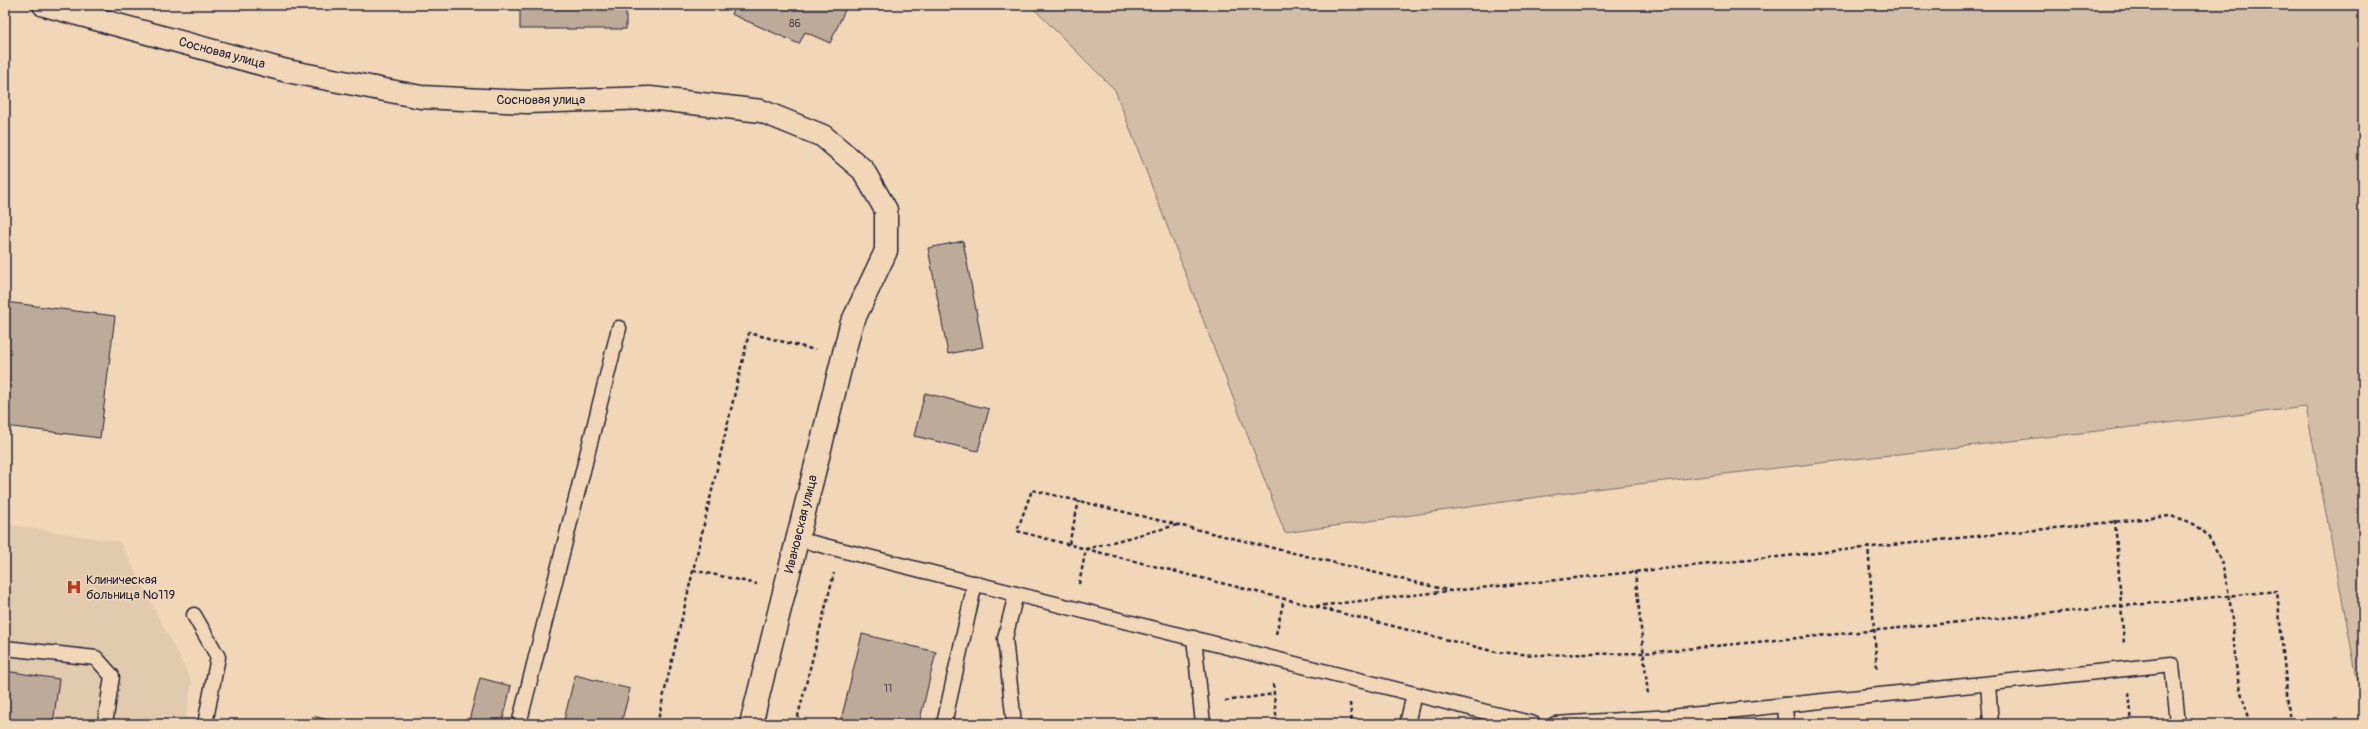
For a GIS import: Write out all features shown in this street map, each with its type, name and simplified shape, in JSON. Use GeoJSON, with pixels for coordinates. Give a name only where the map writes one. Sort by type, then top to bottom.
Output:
{"type":"FeatureCollection","features":[{"type":"Feature","properties":{"kind":"street","name":"Сосновая улица"},"geometry":{"type":"LineString","coordinates":[[44,5],[287,71],[421,97],[527,102],[650,98],[762,111],[823,136],[862,170],[886,210],[886,251],[851,325]]}},
{"type":"Feature","properties":{"kind":"street","name":"Ивановская улица"},"geometry":{"type":"LineString","coordinates":[[751,724],[851,325]]}},
{"type":"Feature","properties":{"kind":"lane"},"geometry":{"type":"LineString","coordinates":[[519,724],[618,328]]}},
{"type":"Feature","properties":{"kind":"lane"},"geometry":{"type":"LineString","coordinates":[[797,539],[1534,724]]}},
{"type":"Feature","properties":{"kind":"lane"},"geometry":{"type":"LineString","coordinates":[[944,724],[975,583]]}},
{"type":"Feature","properties":{"kind":"lane"},"geometry":{"type":"LineString","coordinates":[[1014,724],[1005,638],[1016,594]]}},
{"type":"Feature","properties":{"kind":"lane"},"geometry":{"type":"LineString","coordinates":[[194,616],[218,657],[205,724]]}},
{"type":"Feature","properties":{"kind":"lane"},"geometry":{"type":"LineString","coordinates":[[1194,638],[1203,724]]}},
{"type":"Feature","properties":{"kind":"lane"},"geometry":{"type":"LineString","coordinates":[[5,648],[96,658],[112,676],[105,724]]}},
{"type":"Feature","properties":{"kind":"lane"},"geometry":{"type":"LineString","coordinates":[[1555,724],[1651,719],[2172,664],[2178,724]]}},
{"type":"Feature","properties":{"kind":"lane"},"geometry":{"type":"LineString","coordinates":[[1988,684],[1991,724]]}},
{"type":"Feature","properties":{"kind":"lane"},"geometry":{"type":"LineString","coordinates":[[1406,724],[1414,694]]}},
{"type":"Feature","properties":{"kind":"lane"},"geometry":{"type":"LineString","coordinates":[[1784,705],[1786,724]]}},
{"type":"Feature","properties":{"kind":"path"},"geometry":{"type":"LineString","coordinates":[[657,724],[749,333],[842,358]]}},
{"type":"Feature","properties":{"kind":"path"},"geometry":{"type":"LineString","coordinates":[[1451,591],[1032,490],[1017,530],[1086,549],[1496,652],[1535,655],[1644,653],[2277,591],[2290,724]]}},
{"type":"Feature","properties":{"kind":"path"},"geometry":{"type":"LineString","coordinates":[[1069,544],[1079,501]]}},
{"type":"Feature","properties":{"kind":"path"},"geometry":{"type":"LineString","coordinates":[[1314,607],[1868,545],[2115,520],[2170,516],[2189,521],[2203,531],[2215,549],[2223,568],[2229,596],[2238,681],[2251,724]]}},
{"type":"Feature","properties":{"kind":"path"},"geometry":{"type":"LineString","coordinates":[[2115,520],[2126,669],[2132,724]]}},
{"type":"Feature","properties":{"kind":"path"},"geometry":{"type":"LineString","coordinates":[[1086,549],[1177,525]]}},
{"type":"Feature","properties":{"kind":"path"},"geometry":{"type":"LineString","coordinates":[[1868,545],[1880,695]]}},
{"type":"Feature","properties":{"kind":"path"},"geometry":{"type":"LineString","coordinates":[[1074,608],[1086,549]]}},
{"type":"Feature","properties":{"kind":"path"},"geometry":{"type":"LineString","coordinates":[[796,724],[840,550]]}},
{"type":"Feature","properties":{"kind":"path"},"geometry":{"type":"LineString","coordinates":[[693,570],[784,590]]}},
{"type":"Feature","properties":{"kind":"path"},"geometry":{"type":"LineString","coordinates":[[1635,571],[1651,719]]}},
{"type":"Feature","properties":{"kind":"path"},"geometry":{"type":"LineString","coordinates":[[1201,705],[1274,694]]}},
{"type":"Feature","properties":{"kind":"shaded area"},"geometry":{"type":"Polygon","coordinates":[[[1030,5],[2363,5],[2363,710],[2306,407],[1595,489],[1285,533],[1115,90],[1030,5]]]}},
{"type":"Feature","properties":{"kind":"shaded area","name":"Клиническая больница №119"},"geometry":{"type":"Polygon","coordinates":[[[5,524],[120,542],[192,682],[185,724],[5,724],[5,524]]]}},
{"type":"Feature","properties":{"kind":"building"},"geometry":{"type":"Polygon","coordinates":[[[520,5],[626,5],[626,29],[520,29],[520,5]]]}},
{"type":"Feature","properties":{"kind":"building"},"geometry":{"type":"Polygon","coordinates":[[[735,5],[834,5],[845,10],[830,43],[805,32],[799,44],[731,14],[735,5]]]}},
{"type":"Feature","properties":{"kind":"building"},"geometry":{"type":"Polygon","coordinates":[[[963,241],[983,347],[948,354],[928,248],[963,241]]]}},
{"type":"Feature","properties":{"kind":"building"},"geometry":{"type":"Polygon","coordinates":[[[5,302],[115,316],[100,438],[5,426],[5,302]]]}},
{"type":"Feature","properties":{"kind":"building"},"geometry":{"type":"Polygon","coordinates":[[[925,393],[989,409],[978,451],[914,436],[925,393]]]}},
{"type":"Feature","properties":{"kind":"building"},"geometry":{"type":"Polygon","coordinates":[[[862,634],[936,652],[919,724],[840,724],[862,634]]]}},
{"type":"Feature","properties":{"kind":"building"},"geometry":{"type":"Polygon","coordinates":[[[5,671],[59,679],[53,724],[5,724],[5,671]]]}},
{"type":"Feature","properties":{"kind":"building"},"geometry":{"type":"Polygon","coordinates":[[[575,675],[630,689],[621,724],[563,724],[575,675]]]}},
{"type":"Feature","properties":{"kind":"building"},"geometry":{"type":"Polygon","coordinates":[[[480,678],[511,686],[502,724],[468,724],[480,678]]]}},
{"type":"Feature","properties":{"kind":"building"},"geometry":{"type":"Polygon","coordinates":[[[313,716],[340,723],[340,724],[311,724],[313,716]]]}},
{"type":"Feature","properties":{"kind":"building"},"geometry":{"type":"Polygon","coordinates":[[[2113,721],[2114,724],[2087,724],[2113,721]]]}},
{"type":"Feature","properties":{"kind":"place","name":"Клиническая больница №119"},"geometry":{"type":"Point","coordinates":[74,587]}}]}
